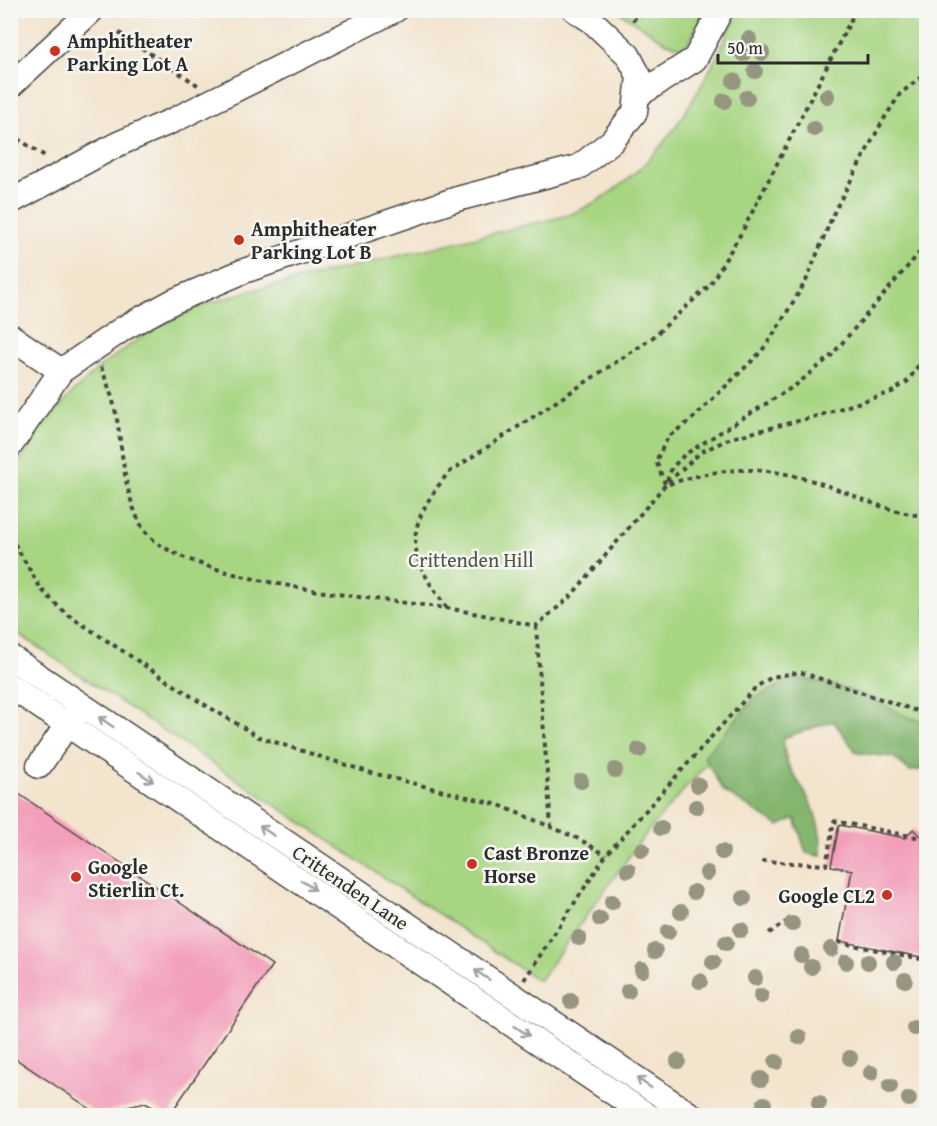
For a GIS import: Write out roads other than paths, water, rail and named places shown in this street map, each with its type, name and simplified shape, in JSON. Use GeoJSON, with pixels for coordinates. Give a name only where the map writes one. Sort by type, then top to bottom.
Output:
{"type":"FeatureCollection","features":[{"type":"Feature","properties":{"kind":"street"},"geometry":{"type":"LineString","coordinates":[[10,86],[92,10]]}},
{"type":"Feature","properties":{"kind":"street"},"geometry":{"type":"LineString","coordinates":[[10,202],[118,144],[174,120],[395,10]]}},
{"type":"Feature","properties":{"kind":"street"},"geometry":{"type":"LineString","coordinates":[[10,446],[61,371],[124,328],[174,301],[244,270],[457,199],[579,166],[622,130],[635,112],[639,76],[628,55],[592,21],[575,10]]}},
{"type":"Feature","properties":{"kind":"street"},"geometry":{"type":"LineString","coordinates":[[638,94],[695,59],[721,10]]}},
{"type":"Feature","properties":{"kind":"street"},"geometry":{"type":"LineString","coordinates":[[10,336],[61,371]]}},
{"type":"Feature","properties":{"kind":"street","name":"Crittenden Lane"},"geometry":{"type":"LineString","coordinates":[[10,657],[74,714],[648,1116]]}},
{"type":"Feature","properties":{"kind":"street","name":"Crittenden Lane"},"geometry":{"type":"LineString","coordinates":[[10,686],[74,714],[514,996],[692,1116]]}},
{"type":"Feature","properties":{"kind":"street"},"geometry":{"type":"LineString","coordinates":[[39,766],[74,714]]}},
{"type":"Feature","properties":{"kind":"place","name":"Amphitheater Parking Lot A"},"geometry":{"type":"Point","coordinates":[55,51]}},
{"type":"Feature","properties":{"kind":"place","name":"Amphitheater Parking Lot B"},"geometry":{"type":"Point","coordinates":[239,240]}},
{"type":"Feature","properties":{"kind":"place","name":"Cast Bronze Horse"},"geometry":{"type":"Point","coordinates":[472,864]}},
{"type":"Feature","properties":{"kind":"place","name":"Google Stierlin Ct."},"geometry":{"type":"Point","coordinates":[76,877]}},
{"type":"Feature","properties":{"kind":"place","name":"Google CL2"},"geometry":{"type":"Point","coordinates":[887,895]}},
{"type":"Feature","properties":{"kind":"park label","name":"Crittenden Hill"},"geometry":{"type":"Point","coordinates":[471,559]}}]}
